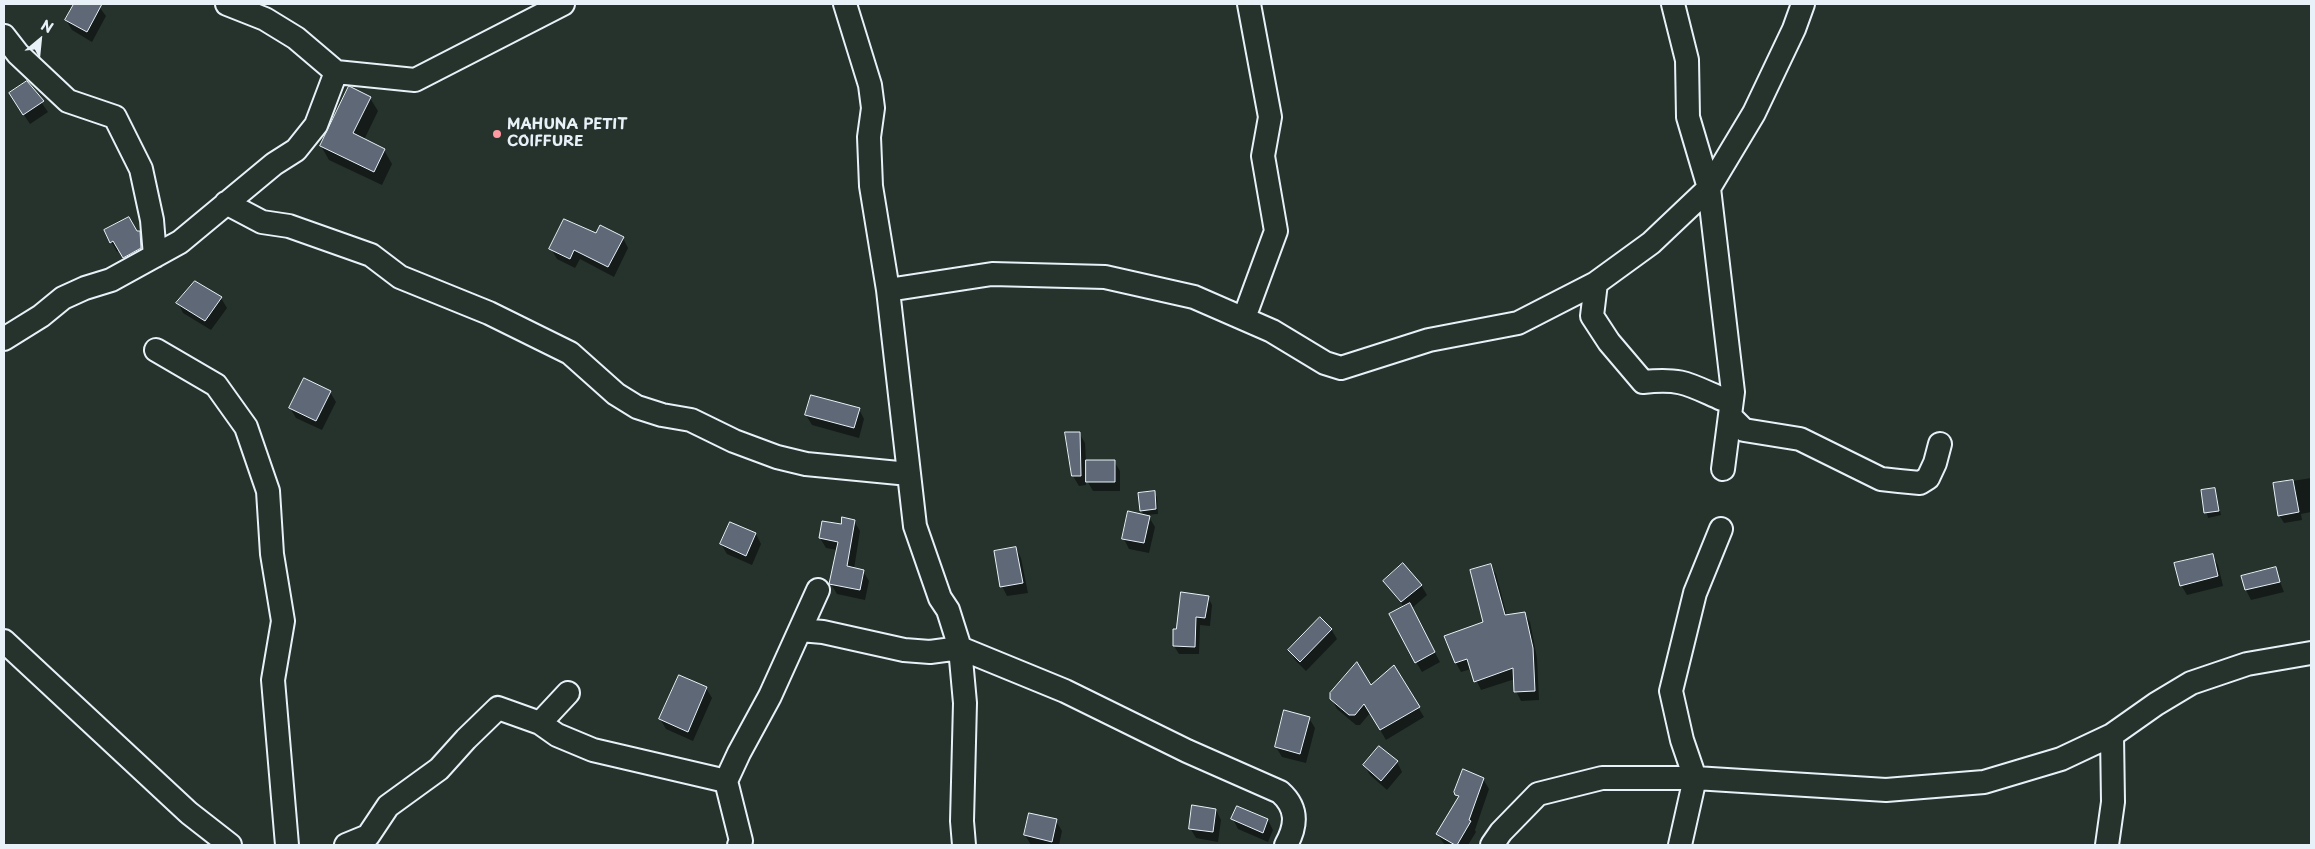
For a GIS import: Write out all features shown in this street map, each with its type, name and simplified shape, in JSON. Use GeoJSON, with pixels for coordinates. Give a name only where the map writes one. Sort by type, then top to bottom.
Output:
{"type":"FeatureCollection","features":[{"type":"Feature","properties":{"kind":"street"},"geometry":{"type":"LineString","coordinates":[[227,4],[265,18],[296,38],[336,72],[415,80],[563,4]]}},
{"type":"Feature","properties":{"kind":"street"},"geometry":{"type":"LineString","coordinates":[[845,4],[870,85],[873,108],[869,137],[871,186],[888,290],[915,526],[940,598],[948,610],[960,648],[965,703],[962,822],[964,845]]}},
{"type":"Feature","properties":{"kind":"street"},"geometry":{"type":"LineString","coordinates":[[1244,318],[1276,231],[1263,156],[1270,117],[1249,4]]}},
{"type":"Feature","properties":{"kind":"street"},"geometry":{"type":"LineString","coordinates":[[1673,4],[1687,60],[1688,117],[1709,188],[1734,392],[1723,469]]}},
{"type":"Feature","properties":{"kind":"street"},"geometry":{"type":"LineString","coordinates":[[888,290],[992,274],[1105,277],[1194,297],[1272,331],[1325,363],[1340,368],[1429,340],[1518,323],[1596,283],[1651,243],[1709,188],[1754,113],[1794,29],[1803,4]]}},
{"type":"Feature","properties":{"kind":"street"},"geometry":{"type":"LineString","coordinates":[[4,36],[18,54],[68,101],[115,117],[141,169],[152,220],[155,256]]}},
{"type":"Feature","properties":{"kind":"street"},"geometry":{"type":"LineString","coordinates":[[4,339],[41,316],[63,298],[85,288],[111,280],[180,242],[274,164],[296,150],[316,125],[336,72]]}},
{"type":"Feature","properties":{"kind":"street"},"geometry":{"type":"LineString","coordinates":[[226,203],[262,222],[289,226],[371,255],[400,277],[489,313],[570,353],[616,394],[637,407],[662,416],[691,420],[734,441],[777,457],[806,464],[909,474]]}},
{"type":"Feature","properties":{"kind":"street"},"geometry":{"type":"LineString","coordinates":[[1596,283],[1592,316],[1609,342],[1643,382],[1682,381],[1722,399],[1734,392]]}},
{"type":"Feature","properties":{"kind":"street"},"geometry":{"type":"LineString","coordinates":[[156,350],[216,385],[246,427],[268,491],[272,554],[283,621],[273,680],[287,845]]}},
{"type":"Feature","properties":{"kind":"street"},"geometry":{"type":"LineString","coordinates":[[1730,416],[1744,430],[1800,440],[1881,478],[1899,481],[1920,483],[1928,478],[1935,463],[1940,444]]}},
{"type":"Feature","properties":{"kind":"street"},"geometry":{"type":"LineString","coordinates":[[1680,845],[1695,778],[1682,740],[1671,691],[1695,592],[1721,529]]}},
{"type":"Feature","properties":{"kind":"street"},"geometry":{"type":"LineString","coordinates":[[738,845],[741,841],[726,781],[770,696],[812,608],[818,590]]}},
{"type":"Feature","properties":{"kind":"street"},"geometry":{"type":"LineString","coordinates":[[800,630],[823,632],[904,650],[930,652],[960,648],[1065,691],[1187,751],[1280,792],[1289,800],[1295,813],[1290,837],[1286,845]]}},
{"type":"Feature","properties":{"kind":"street"},"geometry":{"type":"LineString","coordinates":[[4,641],[189,813],[230,845]]}},
{"type":"Feature","properties":{"kind":"street"},"geometry":{"type":"LineString","coordinates":[[1492,845],[1501,832],[1538,794],[1602,778],[1695,778],[1886,790],[1984,782],[2061,759],[2112,735],[2156,704],[2191,683],[2248,664],[2311,653]]}},
{"type":"Feature","properties":{"kind":"street"},"geometry":{"type":"LineString","coordinates":[[540,723],[568,693]]}},
{"type":"Feature","properties":{"kind":"street"},"geometry":{"type":"LineString","coordinates":[[346,845],[368,836],[388,806],[439,769],[466,738],[498,708],[540,723],[557,735],[593,750],[726,781]]}},
{"type":"Feature","properties":{"kind":"street"},"geometry":{"type":"LineString","coordinates":[[2107,845],[2113,802],[2112,735]]}},
{"type":"Feature","properties":{"kind":"building"},"geometry":{"type":"Polygon","coordinates":[[[74,4],[102,4],[87,32],[65,20],[74,4]]]}},
{"type":"Feature","properties":{"kind":"building"},"geometry":{"type":"Polygon","coordinates":[[[27,81],[44,101],[23,115],[9,93],[27,81]]]}},
{"type":"Feature","properties":{"kind":"building"},"geometry":{"type":"Polygon","coordinates":[[[349,86],[371,97],[353,133],[385,149],[374,172],[320,146],[349,86]]]}},
{"type":"Feature","properties":{"kind":"building"},"geometry":{"type":"Polygon","coordinates":[[[129,217],[137,231],[140,231],[141,248],[123,258],[113,241],[110,243],[104,230],[129,217]]]}},
{"type":"Feature","properties":{"kind":"building"},"geometry":{"type":"Polygon","coordinates":[[[564,219],[596,233],[600,225],[624,237],[608,267],[574,250],[570,259],[549,249],[564,219]]]}},
{"type":"Feature","properties":{"kind":"building"},"geometry":{"type":"Polygon","coordinates":[[[195,281],[222,297],[205,321],[176,303],[195,281]]]}},
{"type":"Feature","properties":{"kind":"building"},"geometry":{"type":"Polygon","coordinates":[[[304,378],[331,391],[316,421],[289,408],[304,378]]]}},
{"type":"Feature","properties":{"kind":"building"},"geometry":{"type":"Polygon","coordinates":[[[811,395],[860,408],[854,428],[805,415],[811,395]]]}},
{"type":"Feature","properties":{"kind":"building"},"geometry":{"type":"Polygon","coordinates":[[[1065,432],[1080,432],[1081,476],[1072,476],[1065,432]]]}},
{"type":"Feature","properties":{"kind":"building"},"geometry":{"type":"Polygon","coordinates":[[[1086,460],[1115,460],[1115,482],[1086,482],[1086,460]]]}},
{"type":"Feature","properties":{"kind":"building"},"geometry":{"type":"Polygon","coordinates":[[[2293,480],[2299,512],[2278,516],[2273,483],[2293,480]]]}},
{"type":"Feature","properties":{"kind":"building"},"geometry":{"type":"Polygon","coordinates":[[[2215,488],[2219,511],[2204,513],[2201,490],[2215,488]]]}},
{"type":"Feature","properties":{"kind":"building"},"geometry":{"type":"Polygon","coordinates":[[[1155,491],[1156,509],[1140,511],[1138,493],[1155,491]]]}},
{"type":"Feature","properties":{"kind":"building"},"geometry":{"type":"Polygon","coordinates":[[[1128,511],[1150,516],[1144,543],[1122,539],[1128,511]]]}},
{"type":"Feature","properties":{"kind":"building"},"geometry":{"type":"Polygon","coordinates":[[[842,517],[855,520],[847,566],[864,570],[860,590],[829,584],[838,542],[819,538],[822,521],[841,524],[842,517]]]}},
{"type":"Feature","properties":{"kind":"building"},"geometry":{"type":"Polygon","coordinates":[[[730,522],[756,533],[746,556],[720,544],[730,522]]]}},
{"type":"Feature","properties":{"kind":"building"},"geometry":{"type":"Polygon","coordinates":[[[1016,547],[1023,583],[1000,587],[994,551],[1016,547]]]}},
{"type":"Feature","properties":{"kind":"building"},"geometry":{"type":"Polygon","coordinates":[[[2213,554],[2218,576],[2180,586],[2174,563],[2213,554]]]}},
{"type":"Feature","properties":{"kind":"building"},"geometry":{"type":"Polygon","coordinates":[[[1403,563],[1422,585],[1401,602],[1383,581],[1403,563]]]}},
{"type":"Feature","properties":{"kind":"building"},"geometry":{"type":"Polygon","coordinates":[[[1491,564],[1505,615],[1525,612],[1533,648],[1535,691],[1514,692],[1513,668],[1474,682],[1467,659],[1455,663],[1444,636],[1483,622],[1470,570],[1491,564]]]}},
{"type":"Feature","properties":{"kind":"building"},"geometry":{"type":"Polygon","coordinates":[[[2276,567],[2280,582],[2245,590],[2241,576],[2276,567]]]}},
{"type":"Feature","properties":{"kind":"building"},"geometry":{"type":"Polygon","coordinates":[[[1181,592],[1209,596],[1205,618],[1196,617],[1195,647],[1173,646],[1173,629],[1176,629],[1181,592]]]}},
{"type":"Feature","properties":{"kind":"building"},"geometry":{"type":"Polygon","coordinates":[[[1410,603],[1435,652],[1415,663],[1389,614],[1410,603]]]}},
{"type":"Feature","properties":{"kind":"building"},"geometry":{"type":"Polygon","coordinates":[[[1320,617],[1332,629],[1300,662],[1288,650],[1320,617]]]}},
{"type":"Feature","properties":{"kind":"building"},"geometry":{"type":"Polygon","coordinates":[[[1357,662],[1371,685],[1394,665],[1420,707],[1380,730],[1364,704],[1355,715],[1349,715],[1330,699],[1330,693],[1357,662]]]}},
{"type":"Feature","properties":{"kind":"building"},"geometry":{"type":"Polygon","coordinates":[[[679,675],[707,687],[688,732],[659,719],[679,675]]]}},
{"type":"Feature","properties":{"kind":"building"},"geometry":{"type":"Polygon","coordinates":[[[1284,710],[1310,717],[1300,754],[1275,747],[1284,710]]]}},
{"type":"Feature","properties":{"kind":"building"},"geometry":{"type":"Polygon","coordinates":[[[1379,746],[1398,761],[1381,781],[1363,765],[1379,746]]]}},
{"type":"Feature","properties":{"kind":"building"},"geometry":{"type":"Polygon","coordinates":[[[1463,769],[1484,778],[1469,820],[1471,821],[1457,845],[1455,845],[1436,834],[1459,796],[1455,795],[1454,792],[1463,769]]]}},
{"type":"Feature","properties":{"kind":"building"},"geometry":{"type":"Polygon","coordinates":[[[1192,805],[1216,809],[1213,832],[1189,829],[1192,805]]]}},
{"type":"Feature","properties":{"kind":"building"},"geometry":{"type":"Polygon","coordinates":[[[1237,806],[1268,819],[1263,833],[1231,819],[1237,806]]]}},
{"type":"Feature","properties":{"kind":"building"},"geometry":{"type":"Polygon","coordinates":[[[1029,813],[1057,819],[1052,842],[1024,835],[1029,813]]]}},
{"type":"Feature","properties":{"kind":"place","name":"MAHUNA PETIT COIFFURE"},"geometry":{"type":"Point","coordinates":[497,134]}}]}
